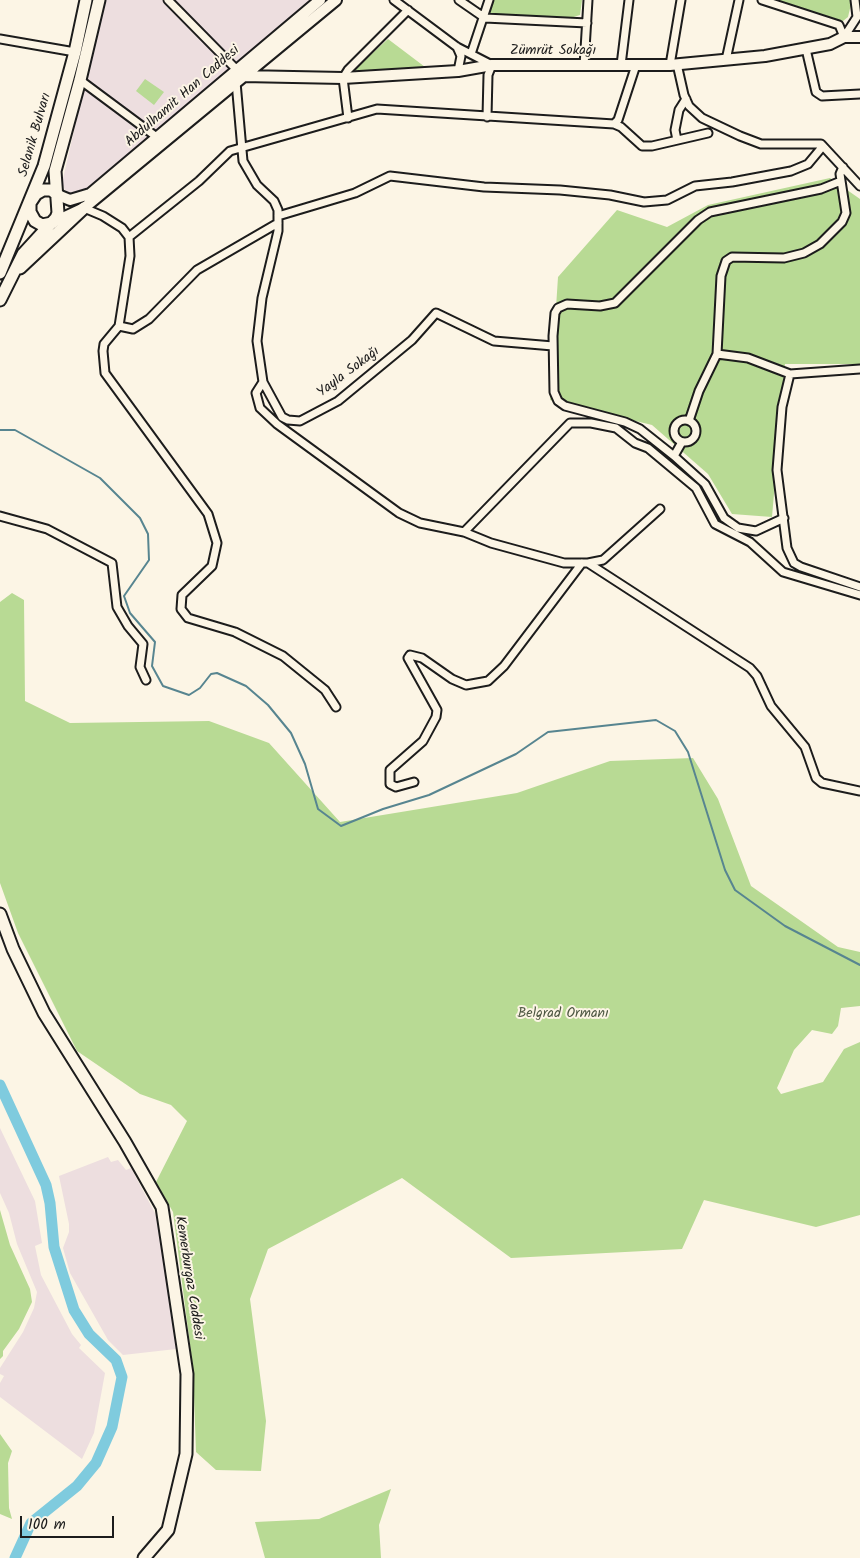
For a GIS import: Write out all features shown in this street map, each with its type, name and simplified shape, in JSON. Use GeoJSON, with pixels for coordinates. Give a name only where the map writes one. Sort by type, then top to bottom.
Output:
{"type":"FeatureCollection","features":[{"type":"Feature","properties":{"kind":"main road","name":"Selanik Bulvarı"},"geometry":{"type":"LineString","coordinates":[[0,300],[6,275],[44,166],[75,52],[86,0]]}},
{"type":"Feature","properties":{"kind":"main road","name":"Selanik Bulvarı"},"geometry":{"type":"LineString","coordinates":[[58,195],[55,171],[80,80],[98,0]]}},
{"type":"Feature","properties":{"kind":"main road","name":"Abdulhamit Han Caddesi"},"geometry":{"type":"LineString","coordinates":[[58,195],[70,200],[90,194],[238,76],[320,0]]}},
{"type":"Feature","properties":{"kind":"main road"},"geometry":{"type":"LineString","coordinates":[[6,275],[238,76],[336,0]]}},
{"type":"Feature","properties":{"kind":"main road","name":"Zümrüt Sokağı"},"geometry":{"type":"LineString","coordinates":[[238,76],[343,78],[458,71],[492,65],[584,66],[674,64],[726,60],[806,49],[830,44],[844,37],[860,37]]}},
{"type":"Feature","properties":{"kind":"main road"},"geometry":{"type":"LineString","coordinates":[[6,275],[52,223],[58,213],[58,195],[51,190],[43,190],[36,194],[30,203],[30,212],[36,221],[42,225],[52,223],[84,208]]}},
{"type":"Feature","properties":{"kind":"main road","name":"Kemerburgaz Caddesi"},"geometry":{"type":"LineString","coordinates":[[0,914],[13,949],[44,1012],[69,1055],[125,1142],[162,1208],[187,1374],[186,1454],[168,1530],[144,1558]]}},
{"type":"Feature","properties":{"kind":"street"},"geometry":{"type":"LineString","coordinates":[[168,0],[238,76],[241,149],[246,168],[258,185],[274,201],[278,219]]}},
{"type":"Feature","properties":{"kind":"street"},"geometry":{"type":"LineString","coordinates":[[394,0],[457,47],[492,65],[488,75],[487,116]]}},
{"type":"Feature","properties":{"kind":"street"},"geometry":{"type":"LineString","coordinates":[[459,0],[485,18],[587,23]]}},
{"type":"Feature","properties":{"kind":"street"},"geometry":{"type":"LineString","coordinates":[[471,54],[485,18],[489,0]]}},
{"type":"Feature","properties":{"kind":"street"},"geometry":{"type":"LineString","coordinates":[[584,66],[588,0]]}},
{"type":"Feature","properties":{"kind":"street"},"geometry":{"type":"LineString","coordinates":[[621,65],[629,0]]}},
{"type":"Feature","properties":{"kind":"street"},"geometry":{"type":"LineString","coordinates":[[680,0],[674,64],[689,106],[702,118],[761,144],[780,145],[814,142],[823,146],[843,167],[857,177],[860,186]]}},
{"type":"Feature","properties":{"kind":"street"},"geometry":{"type":"LineString","coordinates":[[726,60],[739,0]]}},
{"type":"Feature","properties":{"kind":"street"},"geometry":{"type":"LineString","coordinates":[[762,0],[839,25],[851,25]]}},
{"type":"Feature","properties":{"kind":"street"},"geometry":{"type":"LineString","coordinates":[[844,37],[858,18],[855,0]]}},
{"type":"Feature","properties":{"kind":"street"},"geometry":{"type":"LineString","coordinates":[[348,118],[343,78],[348,70],[408,10]]}},
{"type":"Feature","properties":{"kind":"street"},"geometry":{"type":"LineString","coordinates":[[839,25],[844,37]]}},
{"type":"Feature","properties":{"kind":"street"},"geometry":{"type":"LineString","coordinates":[[0,39],[75,52]]}},
{"type":"Feature","properties":{"kind":"street"},"geometry":{"type":"LineString","coordinates":[[457,47],[461,56],[458,71]]}},
{"type":"Feature","properties":{"kind":"street"},"geometry":{"type":"LineString","coordinates":[[806,49],[816,92],[822,96],[860,94]]}},
{"type":"Feature","properties":{"kind":"street"},"geometry":{"type":"LineString","coordinates":[[614,124],[618,120],[636,65]]}},
{"type":"Feature","properties":{"kind":"street"},"geometry":{"type":"LineString","coordinates":[[80,80],[158,138]]}},
{"type":"Feature","properties":{"kind":"street"},"geometry":{"type":"LineString","coordinates":[[677,140],[675,130],[678,116],[686,99]]}},
{"type":"Feature","properties":{"kind":"street"},"geometry":{"type":"LineString","coordinates":[[129,237],[199,181],[225,155],[377,110],[614,124],[621,127],[642,146],[708,133]]}},
{"type":"Feature","properties":{"kind":"street"},"geometry":{"type":"LineString","coordinates":[[119,326],[133,329],[149,319],[197,270],[278,219],[354,193],[390,176],[484,187],[585,192],[644,202],[667,200],[695,186],[732,182],[791,171],[808,164],[823,146]]}},
{"type":"Feature","properties":{"kind":"street"},"geometry":{"type":"LineString","coordinates":[[689,421],[699,391],[717,354],[721,276],[726,261],[732,257],[784,258],[804,253],[820,244],[842,222],[846,213],[840,174],[843,167]]}},
{"type":"Feature","properties":{"kind":"street"},"geometry":{"type":"LineString","coordinates":[[784,518],[756,531],[738,528],[724,518],[709,489],[674,456],[634,425],[565,406],[558,401],[554,392],[553,346],[555,313],[558,308],[567,304],[600,306],[615,303],[704,215],[821,189],[841,181]]}},
{"type":"Feature","properties":{"kind":"street"},"geometry":{"type":"LineString","coordinates":[[84,208],[103,216],[122,228],[129,237],[130,256],[119,326],[104,344],[105,373],[208,514],[217,543],[212,566],[182,595],[180,609],[188,618],[234,632],[283,656],[313,678],[325,690],[336,706]]}},
{"type":"Feature","properties":{"kind":"street","name":"Yayla Sokağı"},"geometry":{"type":"LineString","coordinates":[[278,219],[262,298],[258,328],[258,354],[263,382],[282,416],[288,420],[300,421],[347,394],[412,340],[436,313],[494,341],[553,346]]}},
{"type":"Feature","properties":{"kind":"street"},"geometry":{"type":"LineString","coordinates":[[717,354],[748,358],[790,374],[860,369]]}},
{"type":"Feature","properties":{"kind":"street"},"geometry":{"type":"LineString","coordinates":[[790,374],[782,407],[777,455],[777,470],[787,548],[794,563],[860,587]]}},
{"type":"Feature","properties":{"kind":"street"},"geometry":{"type":"LineString","coordinates":[[263,382],[257,388],[257,403],[277,424],[399,513],[420,523],[464,532],[491,543],[564,563],[585,563],[603,560],[660,509]]}},
{"type":"Feature","properties":{"kind":"street"},"geometry":{"type":"LineString","coordinates":[[674,456],[682,442],[692,440],[696,433],[694,426],[689,421],[682,420],[674,428],[674,435],[682,442]]}},
{"type":"Feature","properties":{"kind":"street"},"geometry":{"type":"LineString","coordinates":[[464,532],[570,423],[591,423],[616,428],[635,443],[648,448],[696,488],[715,524],[750,542],[783,572],[860,595]]}},
{"type":"Feature","properties":{"kind":"street"},"geometry":{"type":"LineString","coordinates":[[0,516],[47,529],[112,563],[117,607],[128,626],[143,644],[140,667],[146,680]]}},
{"type":"Feature","properties":{"kind":"street"},"geometry":{"type":"LineString","coordinates":[[414,782],[396,787],[390,784],[390,770],[423,741],[436,717],[437,710],[408,658],[410,655],[422,658],[452,679],[466,685],[488,681],[504,666],[585,563]]}},
{"type":"Feature","properties":{"kind":"street"},"geometry":{"type":"LineString","coordinates":[[585,563],[750,668],[757,676],[771,706],[808,753],[816,778],[822,783],[860,791]]}},
{"type":"Feature","properties":{"kind":"shaded area"},"geometry":{"type":"Polygon","coordinates":[[[104,0],[312,0],[82,195],[71,194],[65,190],[62,183],[104,0]]]}},
{"type":"Feature","properties":{"kind":"shaded area"},"geometry":{"type":"Polygon","coordinates":[[[0,1128],[35,1201],[42,1243],[35,1246],[41,1275],[72,1334],[81,1345],[79,1348],[105,1373],[94,1433],[82,1459],[0,1397],[0,1383],[4,1376],[0,1374],[0,1368],[23,1332],[34,1308],[37,1292],[17,1244],[9,1213],[0,1193],[0,1128]]]}},
{"type":"Feature","properties":{"kind":"shaded area"},"geometry":{"type":"Polygon","coordinates":[[[108,1157],[111,1162],[118,1160],[126,1170],[131,1168],[156,1215],[170,1284],[176,1349],[123,1355],[108,1340],[70,1273],[63,1248],[69,1232],[69,1224],[59,1176],[108,1157]]]}},
{"type":"Feature","properties":{"kind":"green space"},"geometry":{"type":"Polygon","coordinates":[[[492,0],[582,0],[580,15],[567,19],[489,14],[492,0]]]}},
{"type":"Feature","properties":{"kind":"green space"},"geometry":{"type":"Polygon","coordinates":[[[776,0],[852,0],[848,17],[843,21],[776,0]]]}},
{"type":"Feature","properties":{"kind":"green space"},"geometry":{"type":"Polygon","coordinates":[[[388,39],[429,70],[353,71],[388,39]]]}},
{"type":"Feature","properties":{"kind":"green space"},"geometry":{"type":"Polygon","coordinates":[[[145,79],[164,92],[154,105],[136,91],[145,79]]]}},
{"type":"Feature","properties":{"kind":"green space"},"geometry":{"type":"Polygon","coordinates":[[[830,178],[860,199],[860,364],[785,364],[772,517],[732,514],[708,474],[652,425],[550,400],[558,277],[617,210],[667,227],[708,205],[830,178]]]}},
{"type":"Feature","properties":{"kind":"green space","name":"Belgrad Ormanı"},"geometry":{"type":"Polygon","coordinates":[[[12,593],[24,600],[25,701],[70,723],[209,721],[269,743],[340,822],[517,793],[610,761],[693,758],[718,799],[751,886],[838,947],[860,952],[860,1006],[841,1008],[838,1026],[832,1034],[812,1030],[794,1050],[777,1088],[781,1094],[823,1082],[844,1049],[860,1042],[860,1215],[816,1227],[704,1200],[682,1249],[511,1258],[402,1178],[268,1249],[250,1299],[266,1421],[261,1471],[216,1470],[196,1452],[193,1368],[173,1212],[156,1182],[187,1121],[171,1105],[140,1094],[77,1051],[18,933],[0,883],[0,602],[12,593]]]}},
{"type":"Feature","properties":{"kind":"green space"},"geometry":{"type":"Polygon","coordinates":[[[0,1210],[10,1245],[30,1289],[32,1302],[19,1329],[3,1351],[3,1356],[0,1359],[0,1210]]]}},
{"type":"Feature","properties":{"kind":"green space"},"geometry":{"type":"Polygon","coordinates":[[[0,1434],[12,1451],[8,1463],[9,1508],[12,1519],[0,1514],[0,1434]]]}},
{"type":"Feature","properties":{"kind":"green space"},"geometry":{"type":"Polygon","coordinates":[[[391,1489],[379,1525],[381,1558],[265,1558],[255,1522],[319,1519],[391,1489]]]}},
{"type":"Feature","properties":{"kind":"waterway"},"geometry":{"type":"LineString","coordinates":[[0,430],[15,430],[100,478],[140,518],[148,534],[149,560],[124,596],[130,613],[155,642],[152,666],[163,686],[189,695],[200,688],[211,674],[217,673],[246,686],[268,705],[291,733],[305,764],[318,809],[341,826],[383,809],[429,795],[516,754],[548,732],[656,720],[675,731],[688,752],[725,870],[735,890],[785,926],[860,965]]}},
{"type":"Feature","properties":{"kind":"waterway"},"geometry":{"type":"LineString","coordinates":[[0,1085],[46,1185],[50,1203],[54,1247],[74,1310],[89,1334],[116,1360],[122,1377],[112,1427],[96,1463],[77,1486],[31,1523],[15,1558]]}}]}
